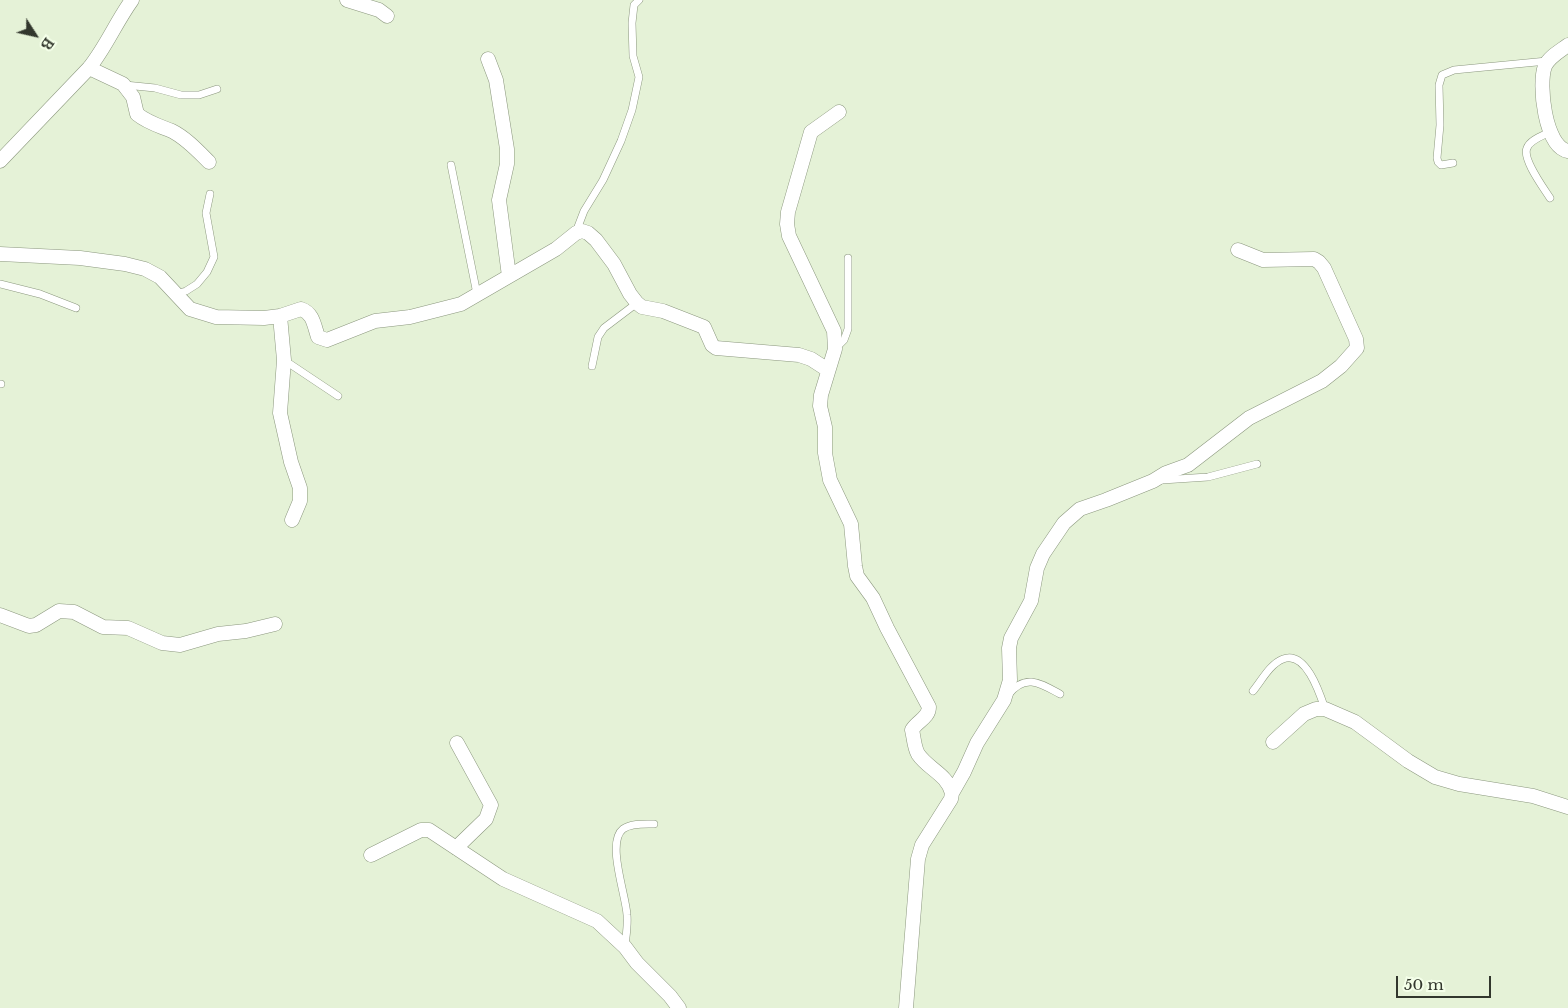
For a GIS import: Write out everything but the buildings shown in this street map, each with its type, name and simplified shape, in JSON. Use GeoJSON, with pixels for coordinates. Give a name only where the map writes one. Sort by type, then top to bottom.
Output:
{"type":"FeatureCollection","features":[{"type":"Feature","properties":{"kind":"street"},"geometry":{"type":"LineString","coordinates":[[0,161],[99,56],[120,16],[132,0]]}},
{"type":"Feature","properties":{"kind":"street"},"geometry":{"type":"LineString","coordinates":[[347,0],[379,10],[387,16]]}},
{"type":"Feature","properties":{"kind":"street"},"geometry":{"type":"LineString","coordinates":[[1568,45],[1548,61],[1543,72],[1542,84],[1550,132],[1555,144],[1560,148],[1568,150]]}},
{"type":"Feature","properties":{"kind":"street"},"geometry":{"type":"LineString","coordinates":[[488,59],[496,80],[507,149],[507,164],[499,200],[509,276]]}},
{"type":"Feature","properties":{"kind":"street"},"geometry":{"type":"LineString","coordinates":[[89,68],[122,84],[133,97],[137,114],[144,120],[174,132],[192,145],[209,162]]}},
{"type":"Feature","properties":{"kind":"street"},"geometry":{"type":"LineString","coordinates":[[839,112],[811,132],[788,212],[787,224],[789,236],[834,331],[835,349],[820,395],[820,406],[825,426],[825,454],[830,480],[850,524],[857,576],[874,598],[887,628],[928,707],[929,713],[912,730],[916,751],[922,759],[942,775],[950,786],[952,793]]}},
{"type":"Feature","properties":{"kind":"street"},"geometry":{"type":"LineString","coordinates":[[0,254],[80,258],[145,268],[160,277],[190,309],[204,315],[234,319],[280,316],[301,309],[310,315],[318,337],[327,340],[375,321],[395,320],[461,304],[556,249],[576,232],[582,231],[588,233],[596,240],[614,264],[637,303],[704,327],[712,345],[716,348],[799,355],[811,359],[828,370]]}},
{"type":"Feature","properties":{"kind":"street"},"geometry":{"type":"LineString","coordinates":[[906,1008],[918,858],[922,845],[951,799],[952,793],[977,743],[1004,700],[1010,680],[1008,648],[1011,638],[1032,601],[1037,568],[1051,540],[1064,523],[1080,509],[1153,481],[1166,473],[1195,461],[1249,418],[1322,382],[1341,366],[1357,348],[1356,339],[1324,268],[1319,262],[1308,258],[1263,260],[1238,250]]}},
{"type":"Feature","properties":{"kind":"street"},"geometry":{"type":"LineString","coordinates":[[280,316],[284,360],[280,413],[291,462],[300,488],[300,500],[292,520]]}},
{"type":"Feature","properties":{"kind":"street"},"geometry":{"type":"LineString","coordinates":[[0,615],[29,626],[36,625],[59,611],[74,612],[103,628],[128,628],[162,643],[180,645],[218,634],[246,631],[275,624]]}},
{"type":"Feature","properties":{"kind":"street"},"geometry":{"type":"LineString","coordinates":[[1273,742],[1304,714],[1316,709],[1325,709],[1355,722],[1408,762],[1435,776],[1458,784],[1533,796],[1568,806]]}},
{"type":"Feature","properties":{"kind":"street"},"geometry":{"type":"LineString","coordinates":[[456,848],[486,819],[491,805],[457,743]]}},
{"type":"Feature","properties":{"kind":"street"},"geometry":{"type":"LineString","coordinates":[[371,855],[421,830],[429,830],[503,879],[597,921],[624,947],[680,1008]]}},
{"type":"Feature","properties":{"kind":"lane"},"geometry":{"type":"LineString","coordinates":[[576,232],[584,211],[603,180],[621,141],[632,110],[639,77],[633,56],[632,23],[634,5],[639,0]]}},
{"type":"Feature","properties":{"kind":"lane"},"geometry":{"type":"LineString","coordinates":[[1453,163],[1441,165],[1437,158],[1440,125],[1439,85],[1442,75],[1454,70],[1548,61]]}},
{"type":"Feature","properties":{"kind":"lane"},"geometry":{"type":"LineString","coordinates":[[122,84],[155,88],[182,95],[199,95],[217,88]]}},
{"type":"Feature","properties":{"kind":"lane"},"geometry":{"type":"LineString","coordinates":[[1550,132],[1530,142],[1526,149],[1526,158],[1550,198]]}},
{"type":"Feature","properties":{"kind":"lane"},"geometry":{"type":"LineString","coordinates":[[451,165],[477,294]]}},
{"type":"Feature","properties":{"kind":"lane"},"geometry":{"type":"LineString","coordinates":[[176,294],[186,291],[197,284],[207,272],[214,257],[206,213],[210,194]]}},
{"type":"Feature","properties":{"kind":"lane"},"geometry":{"type":"LineString","coordinates":[[835,349],[844,340],[848,329],[848,258]]}},
{"type":"Feature","properties":{"kind":"lane"},"geometry":{"type":"LineString","coordinates":[[0,284],[40,294],[76,308]]}},
{"type":"Feature","properties":{"kind":"lane"},"geometry":{"type":"LineString","coordinates":[[592,366],[598,337],[604,328],[637,303]]}},
{"type":"Feature","properties":{"kind":"lane"},"geometry":{"type":"LineString","coordinates":[[284,360],[338,396]]}},
{"type":"Feature","properties":{"kind":"lane"},"geometry":{"type":"LineString","coordinates":[[1153,481],[1208,477],[1257,464]]}},
{"type":"Feature","properties":{"kind":"lane"},"geometry":{"type":"LineString","coordinates":[[1253,690],[1278,662],[1285,658],[1296,660],[1312,676],[1325,709]]}},
{"type":"Feature","properties":{"kind":"lane"},"geometry":{"type":"LineString","coordinates":[[1004,700],[1020,684],[1029,681],[1039,682],[1060,694]]}},
{"type":"Feature","properties":{"kind":"lane"},"geometry":{"type":"LineString","coordinates":[[624,947],[628,916],[616,860],[618,836],[623,829],[630,826],[654,824]]}}]}
